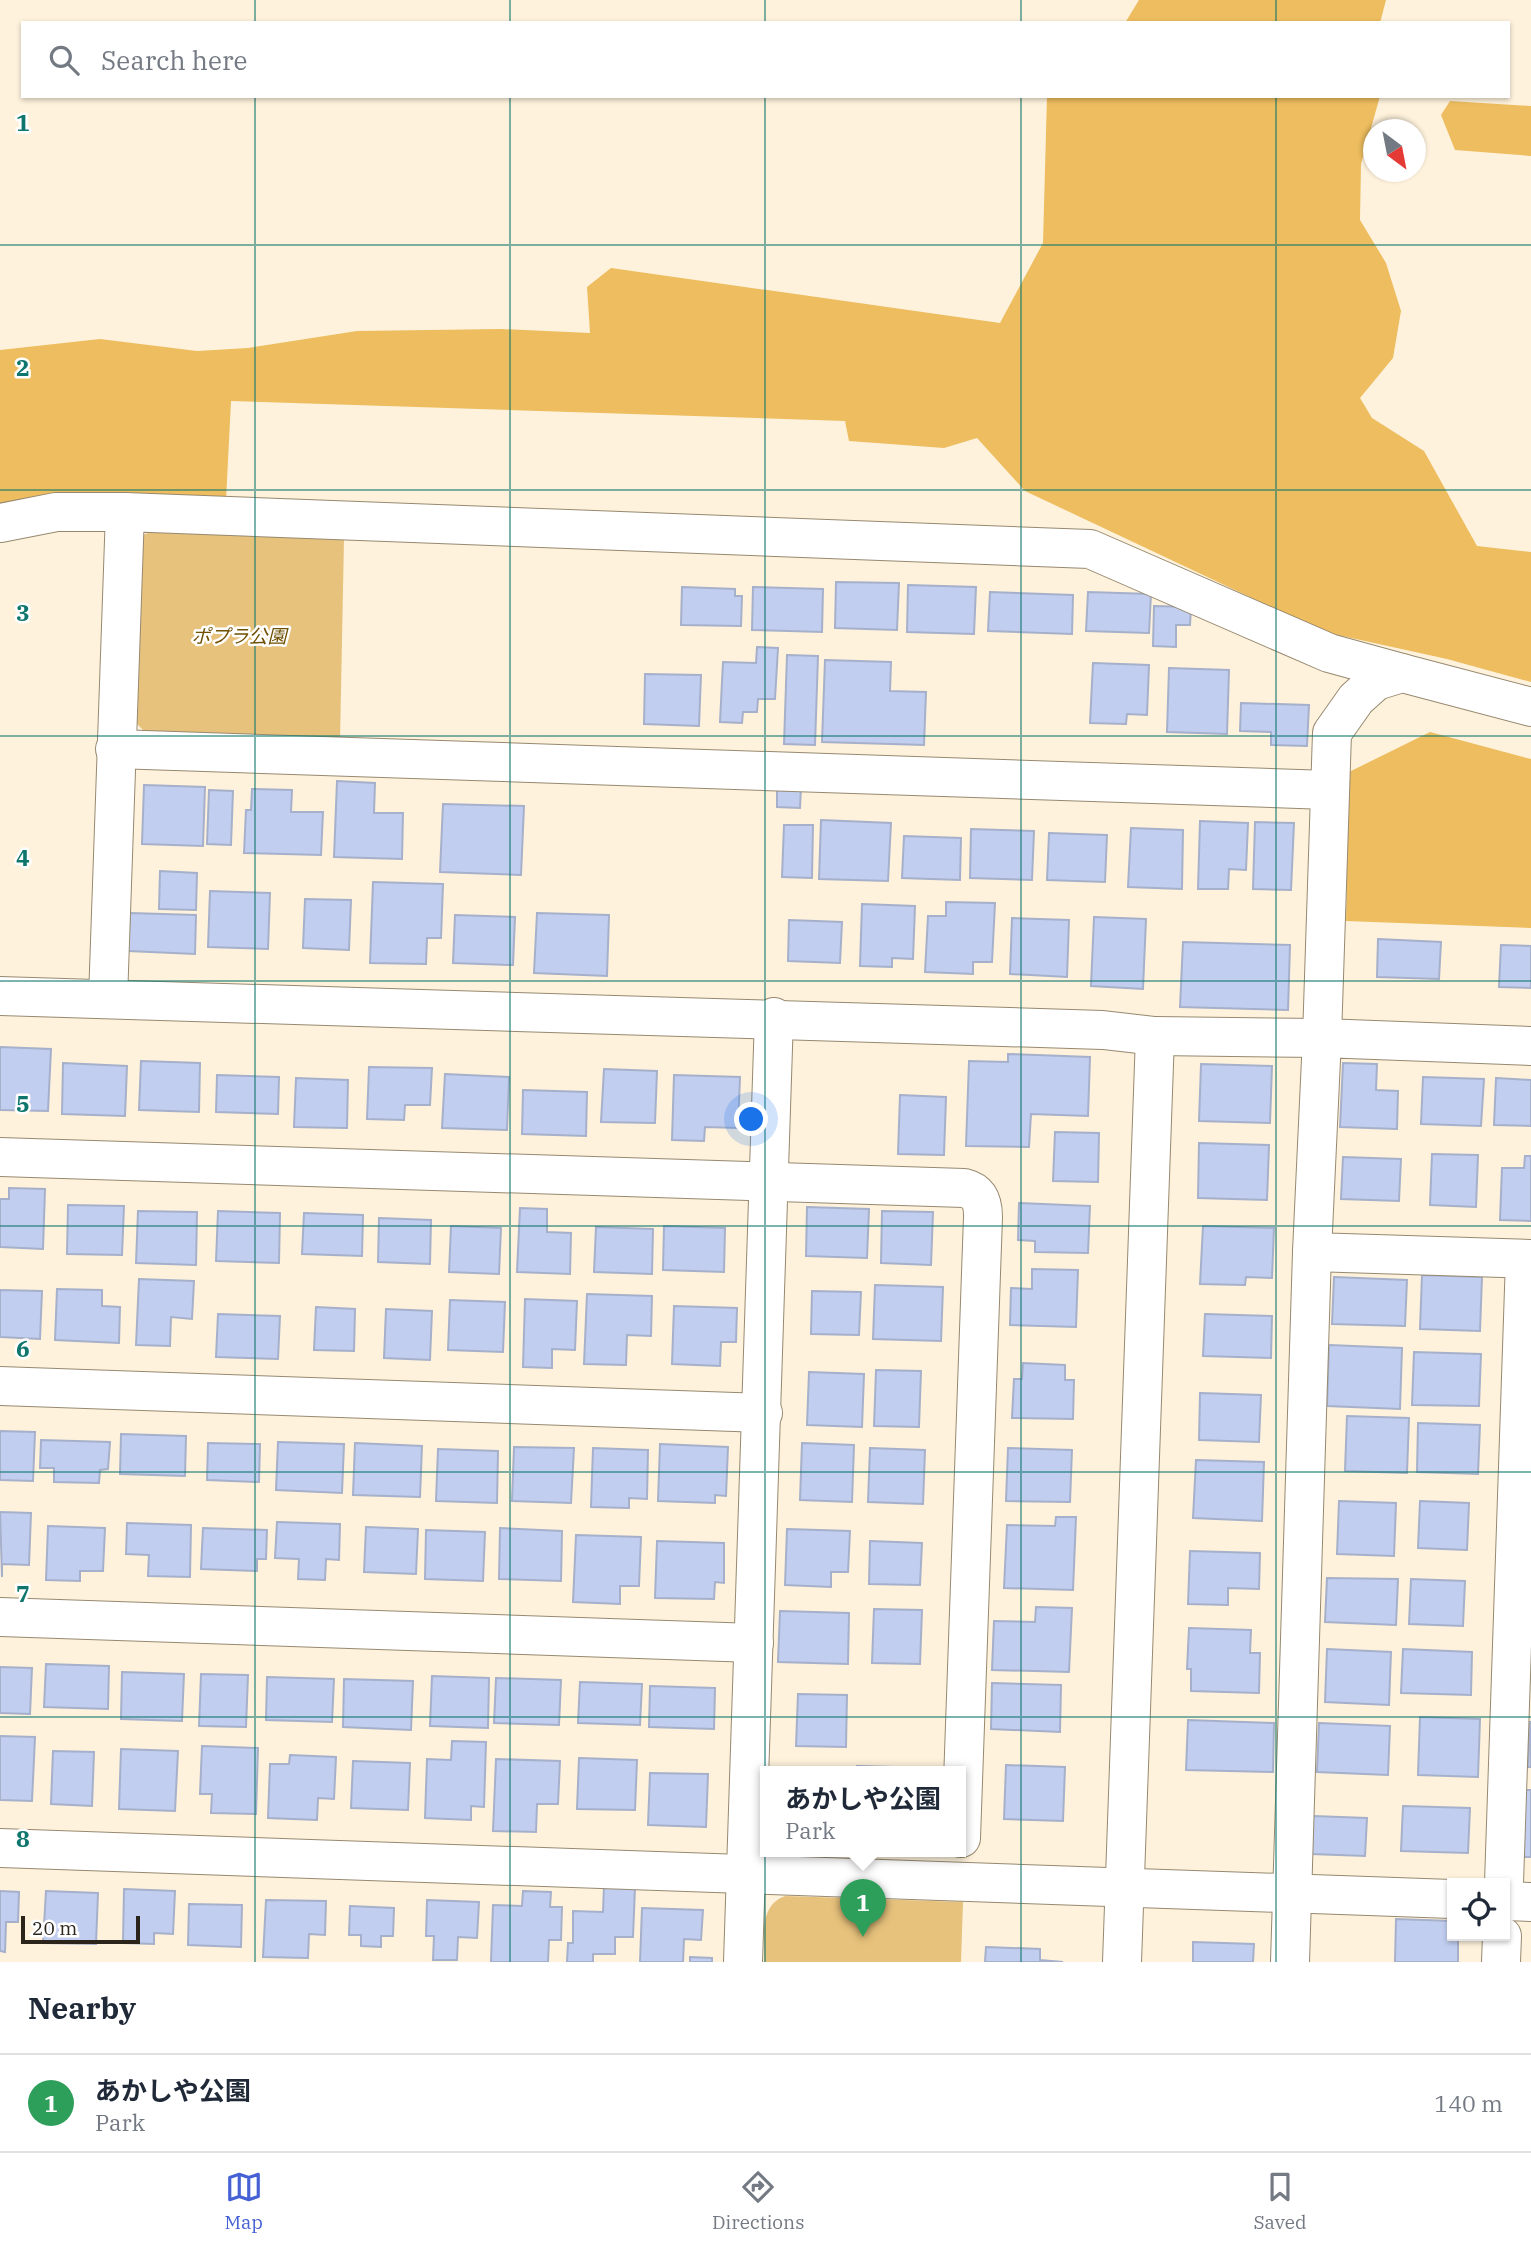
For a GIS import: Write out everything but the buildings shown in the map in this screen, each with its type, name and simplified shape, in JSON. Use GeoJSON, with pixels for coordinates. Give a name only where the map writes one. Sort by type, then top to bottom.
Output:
{"type":"FeatureCollection","features":[{"type":"Feature","properties":{"kind":"street"},"geometry":{"type":"LineString","coordinates":[[0,523],[57,512],[125,512],[1090,549],[1329,653],[1531,707]]}},
{"type":"Feature","properties":{"kind":"street"},"geometry":{"type":"LineString","coordinates":[[108,999],[125,512]]}},
{"type":"Feature","properties":{"kind":"street"},"geometry":{"type":"LineString","coordinates":[[1290,1962],[1312,1252],[1332,733],[1376,681],[1402,673]]}},
{"type":"Feature","properties":{"kind":"street"},"geometry":{"type":"LineString","coordinates":[[115,749],[1328,790]]}},
{"type":"Feature","properties":{"kind":"street"},"geometry":{"type":"LineString","coordinates":[[0,996],[774,1017],[1103,1030],[1155,1036],[1322,1038],[1531,1046]]}},
{"type":"Feature","properties":{"kind":"street"},"geometry":{"type":"LineString","coordinates":[[743,1962],[774,1017]]}},
{"type":"Feature","properties":{"kind":"street"},"geometry":{"type":"LineString","coordinates":[[1122,1962],[1155,1036]]}},
{"type":"Feature","properties":{"kind":"street"},"geometry":{"type":"LineString","coordinates":[[0,1157],[964,1188],[974,1192],[981,1201],[963,1766]]}},
{"type":"Feature","properties":{"kind":"street"},"geometry":{"type":"LineString","coordinates":[[1312,1252],[1528,1259],[1522,1689],[1504,1878]]}},
{"type":"Feature","properties":{"kind":"street"},"geometry":{"type":"LineString","coordinates":[[0,1386],[763,1413]]}},
{"type":"Feature","properties":{"kind":"street"},"geometry":{"type":"LineString","coordinates":[[0,1617],[754,1643]]}},
{"type":"Feature","properties":{"kind":"street"},"geometry":{"type":"LineString","coordinates":[[0,1848],[746,1874],[960,1866],[1125,1886],[1447,1899]]}},
{"type":"Feature","properties":{"kind":"street"},"geometry":{"type":"LineString","coordinates":[[1510,1901],[1531,1902]]}},
{"type":"Feature","properties":{"kind":"street"},"geometry":{"type":"LineString","coordinates":[[1502,1941],[1502,1962]]}},
{"type":"Feature","properties":{"kind":"green space","name":"ポプラ公園"},"geometry":{"type":"Polygon","coordinates":[[[151,532],[344,539],[340,741],[147,734],[134,721],[143,535],[151,532]]]}},
{"type":"Feature","properties":{"kind":"green space"},"geometry":{"type":"Polygon","coordinates":[[[785,1896],[963,1902],[961,1962],[764,1962],[767,1915],[770,1907],[785,1896]]]}},
{"type":"Feature","properties":{"kind":"shaded area"},"geometry":{"type":"Polygon","coordinates":[[[1139,0],[1386,0],[1381,21],[1126,21],[1139,0]]]}},
{"type":"Feature","properties":{"kind":"shaded area"},"geometry":{"type":"Polygon","coordinates":[[[1047,98],[1379,98],[1374,119],[1363,119],[1360,220],[1386,263],[1401,311],[1393,358],[1360,398],[1372,418],[1424,451],[1477,546],[1531,552],[1531,682],[1447,659],[1324,632],[1025,491],[977,438],[944,448],[849,441],[845,421],[231,401],[226,500],[0,506],[0,350],[100,339],[197,351],[248,348],[357,331],[501,329],[590,333],[587,287],[611,268],[1000,323],[1043,243],[1047,98]]]}},
{"type":"Feature","properties":{"kind":"shaded area"},"geometry":{"type":"Polygon","coordinates":[[[1450,101],[1531,106],[1531,156],[1455,150],[1441,115],[1450,101]]]}},
{"type":"Feature","properties":{"kind":"shaded area"},"geometry":{"type":"Polygon","coordinates":[[[1430,732],[1531,759],[1531,928],[1346,921],[1349,772],[1430,732]]]}},
{"type":"Feature","properties":{"kind":"place","name":"あかしや公園"},"geometry":{"type":"Point","coordinates":[863,1937]}}]}
